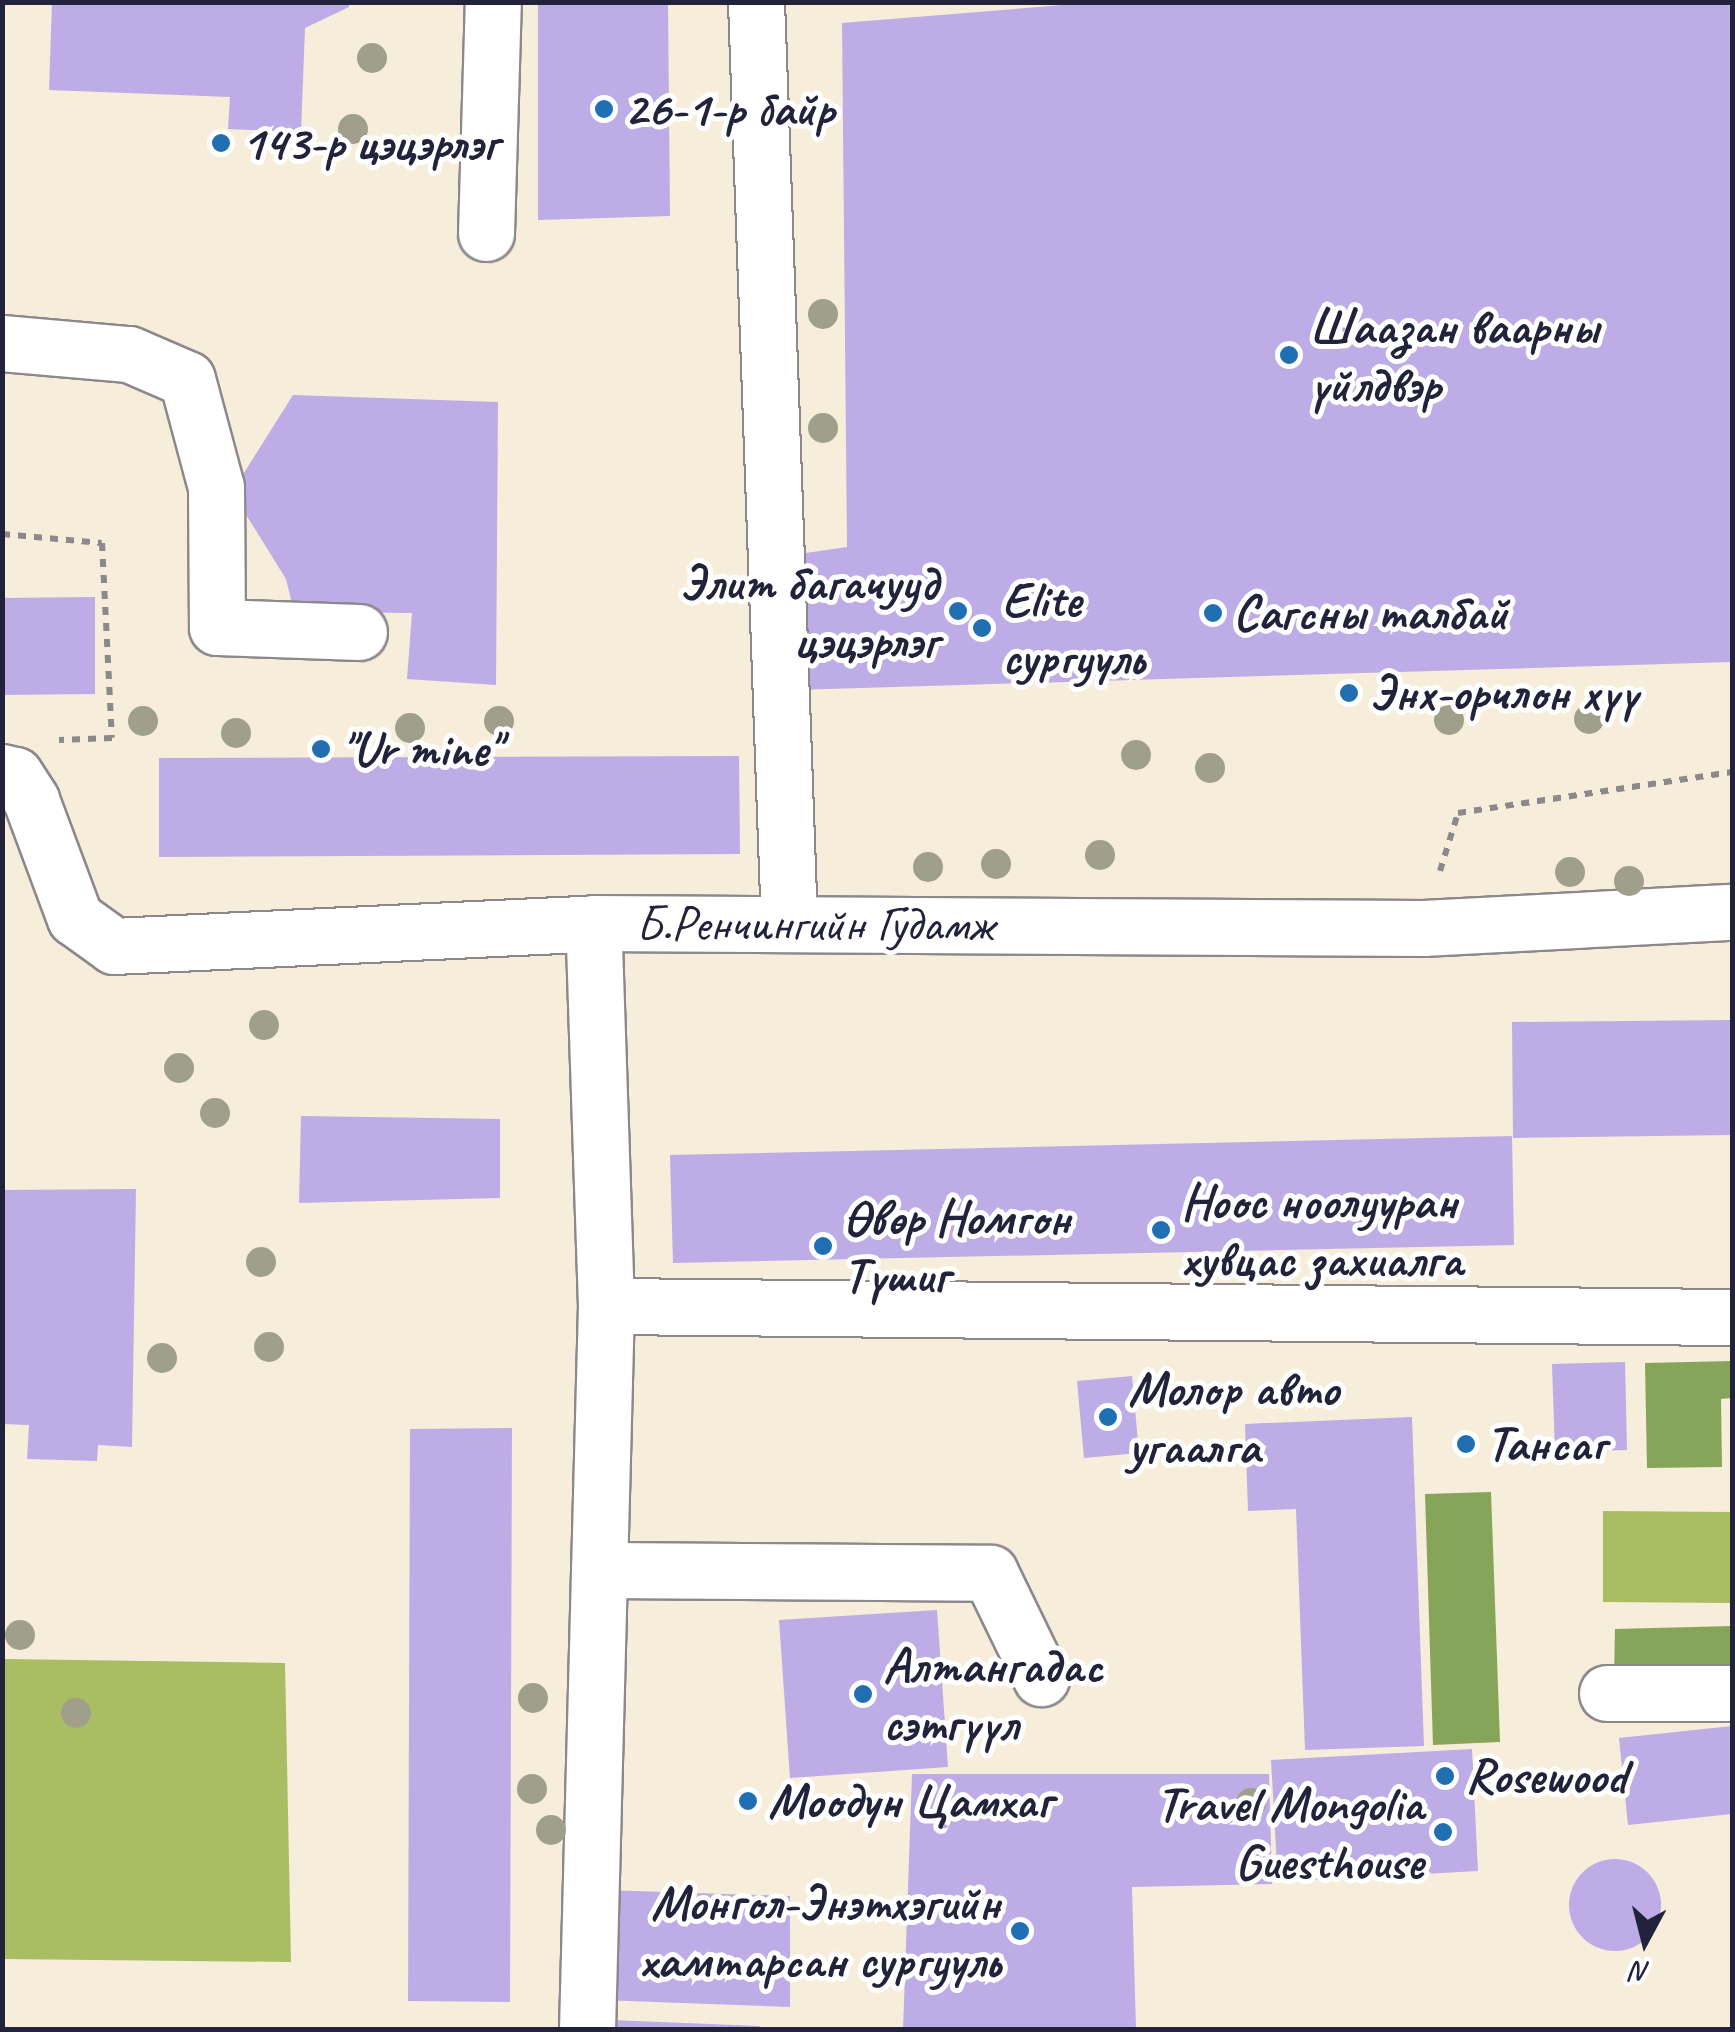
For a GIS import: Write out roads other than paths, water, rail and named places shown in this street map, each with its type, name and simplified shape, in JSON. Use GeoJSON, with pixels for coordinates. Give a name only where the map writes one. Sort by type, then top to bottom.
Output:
{"type":"FeatureCollection","features":[{"type":"Feature","properties":{"kind":"street"},"geometry":{"type":"LineString","coordinates":[[486,233],[494,2]]}},
{"type":"Feature","properties":{"kind":"street"},"geometry":{"type":"LineString","coordinates":[[756,2],[789,923]]}},
{"type":"Feature","properties":{"kind":"street"},"geometry":{"type":"LineString","coordinates":[[2,343],[128,354],[187,379],[216,487],[217,627],[358,632]]}},
{"type":"Feature","properties":{"kind":"street","name":"Б.Ренчингийн Гудамж"},"geometry":{"type":"LineString","coordinates":[[21,756],[15,775],[31,800],[75,918],[114,946],[593,923],[1423,928],[1732,912]]}},
{"type":"Feature","properties":{"kind":"street"},"geometry":{"type":"LineString","coordinates":[[588,2030],[606,1306],[593,923]]}},
{"type":"Feature","properties":{"kind":"street"},"geometry":{"type":"LineString","coordinates":[[606,1306],[1732,1317]]}},
{"type":"Feature","properties":{"kind":"street"},"geometry":{"type":"LineString","coordinates":[[600,1570],[990,1573],[1042,1678]]}},
{"type":"Feature","properties":{"kind":"street"},"geometry":{"type":"LineString","coordinates":[[1606,1693],[1732,1692]]}},
{"type":"Feature","properties":{"kind":"place","name":"26-1-р байр"},"geometry":{"type":"Point","coordinates":[604,109]}},
{"type":"Feature","properties":{"kind":"place","name":"143-р цэцэрлэг"},"geometry":{"type":"Point","coordinates":[221,143]}},
{"type":"Feature","properties":{"kind":"place","name":"Шаазан ваарны үйлдвэр"},"geometry":{"type":"Point","coordinates":[1289,355]}},
{"type":"Feature","properties":{"kind":"place","name":"Элит багачууд цэцэрлэг"},"geometry":{"type":"Point","coordinates":[958,611]}},
{"type":"Feature","properties":{"kind":"place","name":"Сагсны талбай"},"geometry":{"type":"Point","coordinates":[1213,613]}},
{"type":"Feature","properties":{"kind":"place","name":"Elite сургууль"},"geometry":{"type":"Point","coordinates":[982,628]}},
{"type":"Feature","properties":{"kind":"place","name":"Энх-орчлон хүү"},"geometry":{"type":"Point","coordinates":[1349,693]}},
{"type":"Feature","properties":{"kind":"place","name":"\"Ur mine\""},"geometry":{"type":"Point","coordinates":[321,749]}},
{"type":"Feature","properties":{"kind":"place","name":"Ноос ноолууран хувцас захиалга"},"geometry":{"type":"Point","coordinates":[1161,1230]}},
{"type":"Feature","properties":{"kind":"place","name":"Өвөр Номгон Түшиг"},"geometry":{"type":"Point","coordinates":[823,1246]}},
{"type":"Feature","properties":{"kind":"place","name":"Молор авто угаалга"},"geometry":{"type":"Point","coordinates":[1108,1417]}},
{"type":"Feature","properties":{"kind":"place","name":"Тансаг"},"geometry":{"type":"Point","coordinates":[1466,1444]}},
{"type":"Feature","properties":{"kind":"place","name":"Алтангадас сэтгүүл"},"geometry":{"type":"Point","coordinates":[863,1694]}},
{"type":"Feature","properties":{"kind":"place","name":"Rosewood"},"geometry":{"type":"Point","coordinates":[1445,1776]}},
{"type":"Feature","properties":{"kind":"place","name":"Моодун Цамхаг"},"geometry":{"type":"Point","coordinates":[748,1801]}},
{"type":"Feature","properties":{"kind":"place","name":"Travel Mongolia Guesthouse"},"geometry":{"type":"Point","coordinates":[1443,1832]}},
{"type":"Feature","properties":{"kind":"place","name":"Монгол-Энэтхэгийн хамтарсан сургууль"},"geometry":{"type":"Point","coordinates":[1020,1931]}}]}
